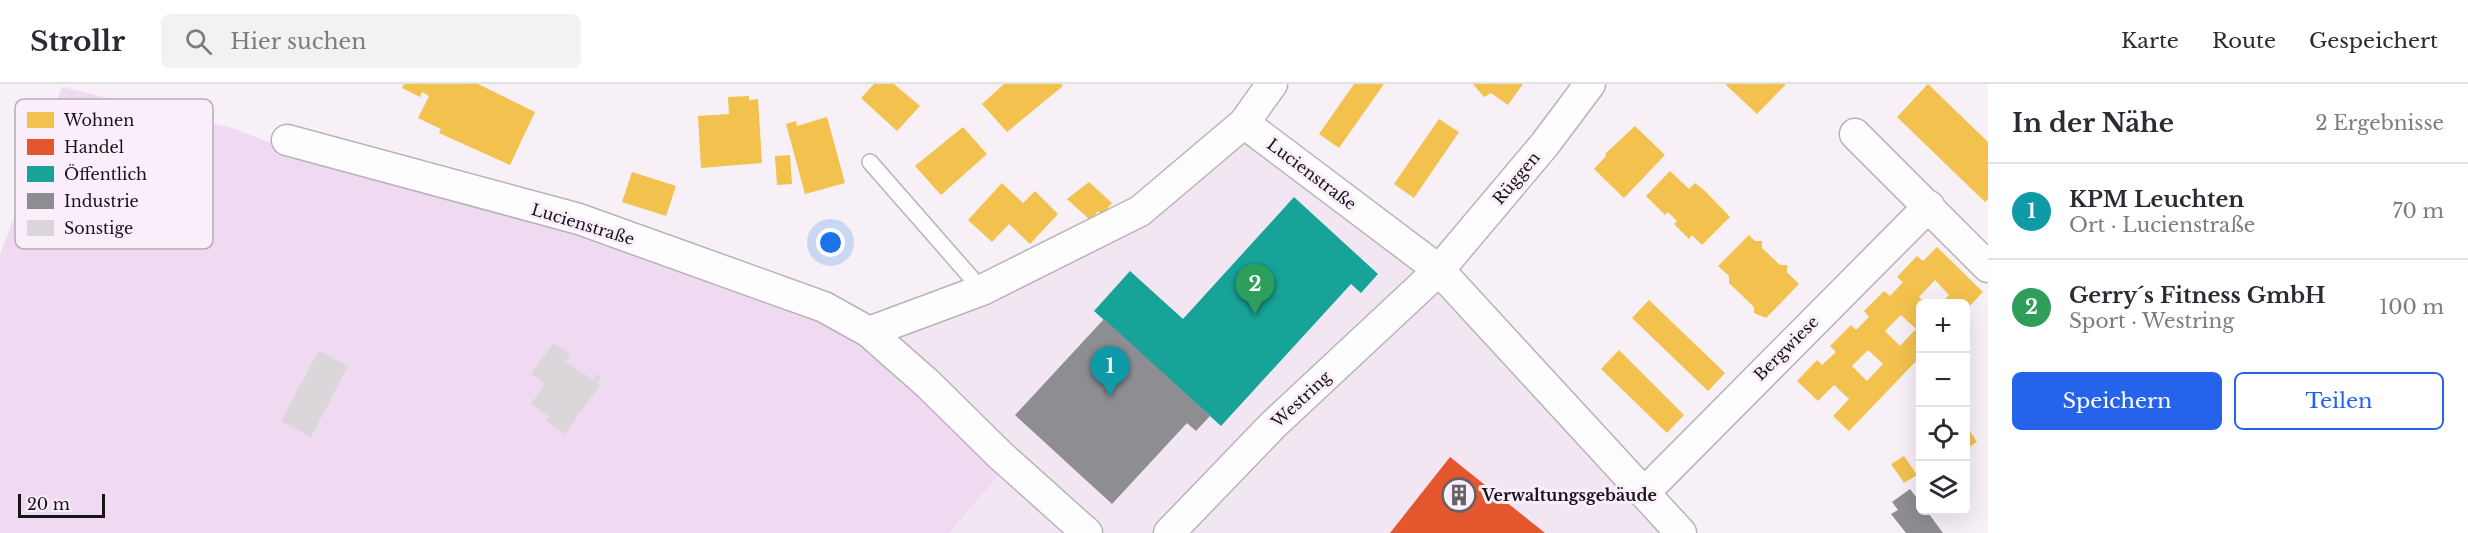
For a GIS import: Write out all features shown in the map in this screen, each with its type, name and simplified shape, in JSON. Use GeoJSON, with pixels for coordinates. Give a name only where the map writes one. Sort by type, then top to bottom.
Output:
{"type":"FeatureCollection","features":[{"type":"Feature","properties":{"kind":"street"},"geometry":{"type":"LineString","coordinates":[[869,332],[982,290],[1140,211],[1244,123],[1272,84]]}},
{"type":"Feature","properties":{"kind":"street","name":"Rüggen"},"geometry":{"type":"LineString","coordinates":[[1438,270],[1545,144],[1590,84]]}},
{"type":"Feature","properties":{"kind":"street","name":"Lucienstraße"},"geometry":{"type":"LineString","coordinates":[[1244,123],[1438,270],[1682,533]]}},
{"type":"Feature","properties":{"kind":"street"},"geometry":{"type":"LineString","coordinates":[[1854,134],[1988,267]]}},
{"type":"Feature","properties":{"kind":"street","name":"Lucienstraße"},"geometry":{"type":"LineString","coordinates":[[287,140],[579,219],[824,307],[869,332],[1087,533]]}},
{"type":"Feature","properties":{"kind":"street","name":"Bergwiese"},"geometry":{"type":"LineString","coordinates":[[1645,492],[1929,206]]}},
{"type":"Feature","properties":{"kind":"street","name":"Westring"},"geometry":{"type":"LineString","coordinates":[[1169,533],[1273,425],[1438,270]]}},
{"type":"Feature","properties":{"kind":"lane"},"geometry":{"type":"LineString","coordinates":[[870,162],[982,290]]}},
{"type":"Feature","properties":{"kind":"shaded area"},"geometry":{"type":"Polygon","coordinates":[[[62,87],[112,99],[58,99],[62,87]]]}},
{"type":"Feature","properties":{"kind":"shaded area"},"geometry":{"type":"Polygon","coordinates":[[[213,123],[232,128],[284,148],[643,250],[824,315],[887,362],[1004,469],[949,533],[0,533],[0,255],[15,214],[15,249],[213,249],[213,123]]]}},
{"type":"Feature","properties":{"kind":"shaded area"},"geometry":{"type":"Polygon","coordinates":[[[1244,137],[1411,261],[1663,533],[949,533],[1004,469],[892,334],[1244,137]]]}},
{"type":"Feature","properties":{"kind":"building: Wohnen"},"geometry":{"type":"Polygon","coordinates":[[[404,84],[478,84],[535,112],[510,165],[439,133],[441,129],[418,118],[429,96],[422,92],[420,97],[402,88],[404,84]]]}},
{"type":"Feature","properties":{"kind":"building: Wohnen"},"geometry":{"type":"Polygon","coordinates":[[[874,84],[894,84],[920,106],[897,131],[861,98],[874,84]]]}},
{"type":"Feature","properties":{"kind":"building: Wohnen"},"geometry":{"type":"Polygon","coordinates":[[[1004,84],[1061,84],[1063,86],[1007,132],[982,104],[1004,84]]]}},
{"type":"Feature","properties":{"kind":"building: Wohnen"},"geometry":{"type":"Polygon","coordinates":[[[1354,84],[1384,84],[1339,148],[1319,134],[1354,84]]]}},
{"type":"Feature","properties":{"kind":"building: Wohnen"},"geometry":{"type":"Polygon","coordinates":[[[1473,84],[1523,84],[1508,105],[1491,93],[1484,97],[1473,84]]]}},
{"type":"Feature","properties":{"kind":"building: Wohnen"},"geometry":{"type":"Polygon","coordinates":[[[1725,84],[1786,84],[1757,114],[1725,84]]]}},
{"type":"Feature","properties":{"kind":"building: Wohnen"},"geometry":{"type":"Polygon","coordinates":[[[1928,84],[1988,142],[1988,199],[1985,202],[1897,117],[1928,84]]]}},
{"type":"Feature","properties":{"kind":"building: Wohnen"},"geometry":{"type":"Polygon","coordinates":[[[749,96],[749,100],[758,99],[762,163],[701,168],[698,116],[729,114],[728,97],[749,96]]]}},
{"type":"Feature","properties":{"kind":"building: Wohnen"},"geometry":{"type":"Polygon","coordinates":[[[827,117],[845,183],[805,194],[786,124],[796,121],[797,126],[827,117]]]}},
{"type":"Feature","properties":{"kind":"building: Wohnen"},"geometry":{"type":"Polygon","coordinates":[[[1439,119],[1459,132],[1414,198],[1394,184],[1439,119]]]}},
{"type":"Feature","properties":{"kind":"building: Wohnen"},"geometry":{"type":"Polygon","coordinates":[[[1635,126],[1665,155],[1624,198],[1594,169],[1606,156],[1605,154],[1635,126]]]}},
{"type":"Feature","properties":{"kind":"building: Wohnen"},"geometry":{"type":"Polygon","coordinates":[[[963,127],[987,154],[941,195],[915,166],[963,127]]]}},
{"type":"Feature","properties":{"kind":"building: Wohnen"},"geometry":{"type":"Polygon","coordinates":[[[790,155],[792,184],[777,185],[775,156],[790,155]]]}},
{"type":"Feature","properties":{"kind":"building: Wohnen"},"geometry":{"type":"Polygon","coordinates":[[[1670,171],[1689,189],[1695,183],[1730,217],[1702,245],[1692,235],[1689,239],[1674,224],[1677,221],[1668,212],[1665,215],[1646,196],[1670,171]]]}},
{"type":"Feature","properties":{"kind":"building: Wohnen"},"geometry":{"type":"Polygon","coordinates":[[[632,172],[676,186],[666,216],[622,202],[632,172]]]}},
{"type":"Feature","properties":{"kind":"building: Wohnen"},"geometry":{"type":"Polygon","coordinates":[[[1089,182],[1112,203],[1102,215],[1098,211],[1090,220],[1067,199],[1089,182]]]}},
{"type":"Feature","properties":{"kind":"building: Wohnen"},"geometry":{"type":"Polygon","coordinates":[[[1002,183],[1023,203],[1035,191],[1058,214],[1030,244],[1009,224],[992,242],[968,220],[1002,183]]]}},
{"type":"Feature","properties":{"kind":"building: Wohnen"},"geometry":{"type":"Polygon","coordinates":[[[1749,235],[1755,241],[1762,241],[1762,248],[1780,265],[1787,265],[1787,272],[1799,284],[1766,318],[1754,313],[1754,307],[1729,283],[1729,276],[1718,266],[1749,235]]]}},
{"type":"Feature","properties":{"kind":"building: Wohnen"},"geometry":{"type":"Polygon","coordinates":[[[1937,247],[1983,292],[1970,306],[1970,299],[1945,299],[1949,295],[1935,280],[1919,297],[1921,299],[1916,299],[1916,329],[1916,353],[1916,361],[1849,431],[1833,416],[1849,399],[1834,385],[1818,401],[1797,381],[1817,360],[1822,365],[1836,352],[1830,346],[1851,325],[1856,330],[1869,317],[1864,311],[1884,291],[1890,296],[1903,282],[1897,277],[1917,256],[1923,261],[1937,247]],[[1901,315],[1885,331],[1900,346],[1916,329],[1901,315]],[[1868,350],[1852,366],[1867,381],[1883,364],[1868,350]]]}},
{"type":"Feature","properties":{"kind":"building: Wohnen"},"geometry":{"type":"Polygon","coordinates":[[[1649,300],[1725,373],[1708,391],[1632,318],[1649,300]]]}},
{"type":"Feature","properties":{"kind":"building: Wohnen"},"geometry":{"type":"Polygon","coordinates":[[[1619,350],[1684,415],[1667,433],[1601,369],[1619,350]]]}},
{"type":"Feature","properties":{"kind":"building: Wohnen"},"geometry":{"type":"Polygon","coordinates":[[[1970,431],[1977,442],[1970,446],[1970,431]]]}},
{"type":"Feature","properties":{"kind":"building: Wohnen"},"geometry":{"type":"Polygon","coordinates":[[[1904,456],[1916,476],[1904,483],[1891,464],[1904,456]]]}},
{"type":"Feature","properties":{"kind":"building: Handel","name":"Verwaltungsgebäude"},"geometry":{"type":"Polygon","coordinates":[[[1450,457],[1545,533],[1390,533],[1450,457]]]}},
{"type":"Feature","properties":{"kind":"building: Öffentlich"},"geometry":{"type":"Polygon","coordinates":[[[1294,197],[1378,274],[1361,293],[1351,284],[1221,426],[1094,311],[1130,271],[1183,319],[1294,197]]]}},
{"type":"Feature","properties":{"kind":"building: Industrie"},"geometry":{"type":"Polygon","coordinates":[[[1104,319],[1210,416],[1196,431],[1187,423],[1112,504],[1015,415],[1104,319]]]}},
{"type":"Feature","properties":{"kind":"building: Industrie"},"geometry":{"type":"Polygon","coordinates":[[[1910,489],[1916,497],[1916,515],[1930,515],[1943,533],[1906,533],[1891,514],[1898,510],[1892,502],[1910,489]]]}},
{"type":"Feature","properties":{"kind":"building: Sonstige"},"geometry":{"type":"Polygon","coordinates":[[[553,343],[570,354],[565,361],[593,380],[597,374],[601,377],[597,383],[600,385],[565,434],[546,421],[549,417],[531,404],[545,384],[531,374],[553,343]]]}},
{"type":"Feature","properties":{"kind":"building: Sonstige"},"geometry":{"type":"Polygon","coordinates":[[[319,350],[348,366],[311,437],[281,421],[319,350]]]}},
{"type":"Feature","properties":{"kind":"place","name":"Gerry´s Fitness GmbH"},"geometry":{"type":"Point","coordinates":[1255,314]}},
{"type":"Feature","properties":{"kind":"place","name":"KPM Leuchten"},"geometry":{"type":"Point","coordinates":[1110,396]}},
{"type":"Feature","properties":{"kind":"place","name":"Verwaltungsgebäude"},"geometry":{"type":"Point","coordinates":[1459,495]}}]}
